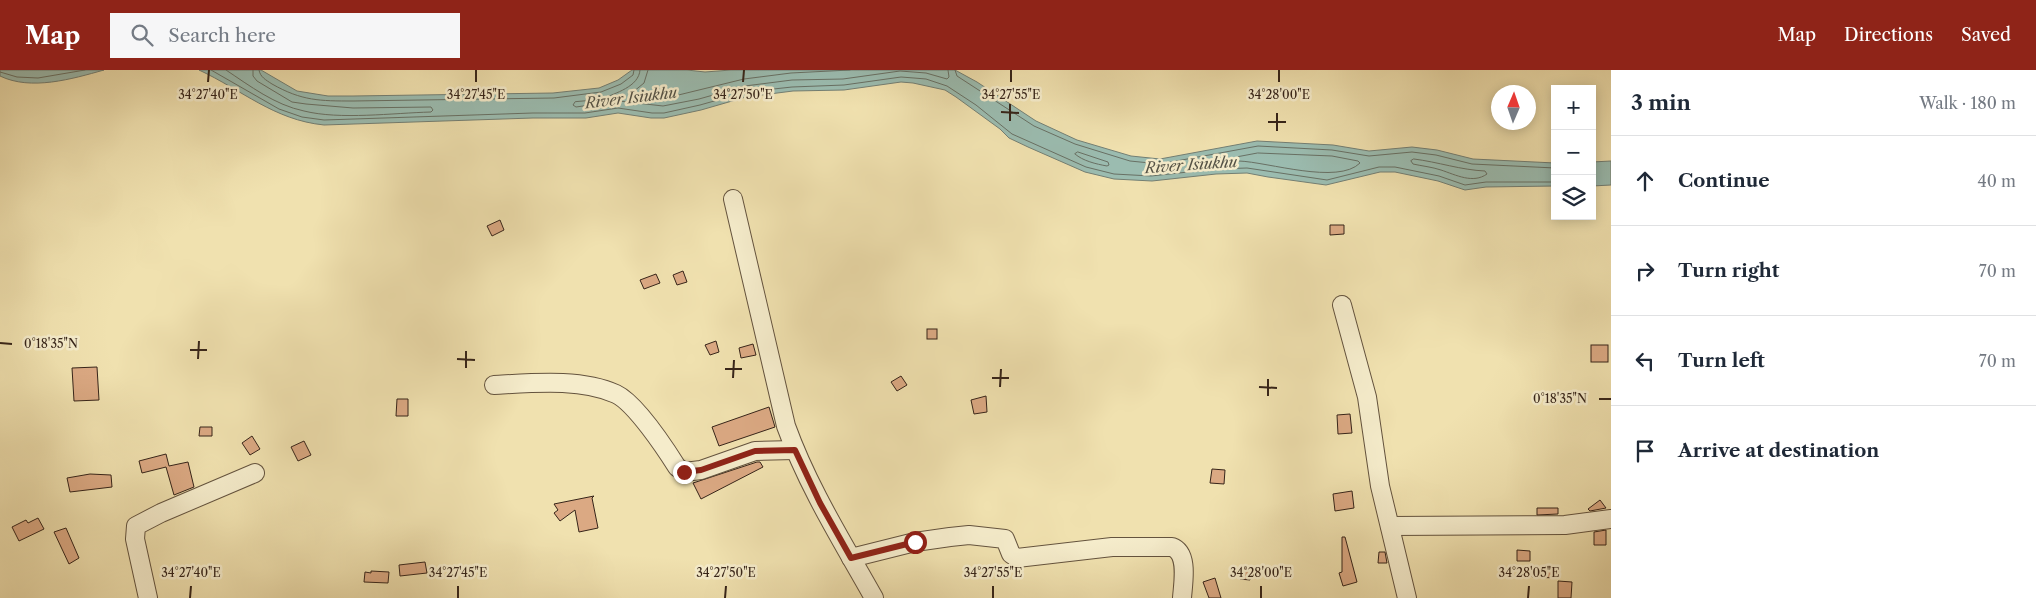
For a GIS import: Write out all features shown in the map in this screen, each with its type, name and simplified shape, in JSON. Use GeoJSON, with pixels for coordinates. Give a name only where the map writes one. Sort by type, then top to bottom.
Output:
{"type":"FeatureCollection","features":[{"type":"Feature","properties":{"kind":"street"},"geometry":{"type":"LineString","coordinates":[[732,199],[786,426],[820,503],[874,598]]}},
{"type":"Feature","properties":{"kind":"street"},"geometry":{"type":"LineString","coordinates":[[1342,305],[1367,397],[1380,486],[1407,598]]}},
{"type":"Feature","properties":{"kind":"street"},"geometry":{"type":"LineString","coordinates":[[494,385],[563,383],[582,385],[615,394],[626,401],[637,412],[676,467],[684,472],[701,470],[755,451],[795,450]]}},
{"type":"Feature","properties":{"kind":"street"},"geometry":{"type":"LineString","coordinates":[[148,598],[135,539],[136,526],[255,473]]}},
{"type":"Feature","properties":{"kind":"street"},"geometry":{"type":"LineString","coordinates":[[1390,526],[1565,525],[1611,519]]}},
{"type":"Feature","properties":{"kind":"street"},"geometry":{"type":"LineString","coordinates":[[851,558],[915,542],[969,535],[1005,539],[1011,554],[1018,558],[1112,547],[1172,547],[1179,551],[1183,558],[1182,598]]}},
{"type":"Feature","properties":{"kind":"water"},"geometry":{"type":"Polygon","coordinates":[[[0,70],[104,70],[65,80],[25,83],[0,76],[0,70]]]}},
{"type":"Feature","properties":{"kind":"water","name":"River Isiukhu"},"geometry":{"type":"Polygon","coordinates":[[[199,70],[261,70],[297,91],[328,96],[353,96],[553,93],[599,88],[618,80],[632,70],[687,70],[705,72],[731,70],[955,70],[977,82],[1036,121],[1077,140],[1131,156],[1160,159],[1257,141],[1333,145],[1369,151],[1412,147],[1437,150],[1473,159],[1551,163],[1551,186],[1486,187],[1465,190],[1438,181],[1395,172],[1380,172],[1326,185],[1247,173],[1216,174],[1152,181],[1114,179],[1085,172],[1009,138],[1000,129],[945,90],[901,82],[844,90],[793,91],[746,97],[664,118],[618,113],[586,118],[324,125],[306,122],[274,111],[199,70]]]}},
{"type":"Feature","properties":{"kind":"water"},"geometry":{"type":"Polygon","coordinates":[[[1611,161],[1611,185],[1596,186],[1596,162],[1611,161]]]}},
{"type":"Feature","properties":{"kind":"building"},"geometry":{"type":"Polygon","coordinates":[[[500,220],[504,230],[492,236],[487,226],[500,220]]]}},
{"type":"Feature","properties":{"kind":"building"},"geometry":{"type":"Polygon","coordinates":[[[1330,225],[1344,225],[1344,234],[1330,235],[1330,225]]]}},
{"type":"Feature","properties":{"kind":"building"},"geometry":{"type":"Polygon","coordinates":[[[683,271],[687,282],[677,285],[673,275],[683,271]]]}},
{"type":"Feature","properties":{"kind":"building"},"geometry":{"type":"Polygon","coordinates":[[[656,274],[660,283],[644,289],[640,280],[656,274]]]}},
{"type":"Feature","properties":{"kind":"building"},"geometry":{"type":"Polygon","coordinates":[[[927,329],[937,329],[937,339],[927,339],[927,329]]]}},
{"type":"Feature","properties":{"kind":"building"},"geometry":{"type":"Polygon","coordinates":[[[716,341],[719,352],[710,355],[705,345],[716,341]]]}},
{"type":"Feature","properties":{"kind":"building"},"geometry":{"type":"Polygon","coordinates":[[[753,344],[756,355],[741,358],[739,348],[753,344]]]}},
{"type":"Feature","properties":{"kind":"building"},"geometry":{"type":"Polygon","coordinates":[[[1591,345],[1608,345],[1608,362],[1591,362],[1591,345]]]}},
{"type":"Feature","properties":{"kind":"building"},"geometry":{"type":"Polygon","coordinates":[[[97,367],[99,400],[74,401],[72,368],[97,367]]]}},
{"type":"Feature","properties":{"kind":"building"},"geometry":{"type":"Polygon","coordinates":[[[901,376],[907,385],[897,391],[891,382],[901,376]]]}},
{"type":"Feature","properties":{"kind":"building"},"geometry":{"type":"Polygon","coordinates":[[[986,396],[987,412],[974,414],[971,400],[986,396]]]}},
{"type":"Feature","properties":{"kind":"building"},"geometry":{"type":"Polygon","coordinates":[[[397,399],[408,399],[408,416],[396,416],[397,399]]]}},
{"type":"Feature","properties":{"kind":"building"},"geometry":{"type":"Polygon","coordinates":[[[769,407],[775,427],[719,446],[712,427],[769,407]]]}},
{"type":"Feature","properties":{"kind":"building"},"geometry":{"type":"Polygon","coordinates":[[[1350,414],[1352,433],[1338,434],[1337,415],[1350,414]]]}},
{"type":"Feature","properties":{"kind":"building"},"geometry":{"type":"Polygon","coordinates":[[[200,427],[212,427],[212,436],[199,436],[200,427]]]}},
{"type":"Feature","properties":{"kind":"building"},"geometry":{"type":"Polygon","coordinates":[[[252,436],[260,449],[250,455],[242,443],[252,436]]]}},
{"type":"Feature","properties":{"kind":"building"},"geometry":{"type":"Polygon","coordinates":[[[304,441],[311,455],[298,461],[291,447],[304,441]]]}},
{"type":"Feature","properties":{"kind":"building"},"geometry":{"type":"Polygon","coordinates":[[[166,454],[169,466],[188,462],[194,487],[174,495],[166,467],[142,473],[139,461],[166,454]]]}},
{"type":"Feature","properties":{"kind":"building"},"geometry":{"type":"Polygon","coordinates":[[[760,462],[763,467],[701,499],[693,483],[760,462]]]}},
{"type":"Feature","properties":{"kind":"building"},"geometry":{"type":"Polygon","coordinates":[[[1212,469],[1225,470],[1224,484],[1210,483],[1212,469]]]}},
{"type":"Feature","properties":{"kind":"building"},"geometry":{"type":"Polygon","coordinates":[[[90,474],[111,475],[112,487],[70,492],[67,478],[90,474]]]}},
{"type":"Feature","properties":{"kind":"building"},"geometry":{"type":"Polygon","coordinates":[[[1352,491],[1354,508],[1335,511],[1333,494],[1352,491]]]}},
{"type":"Feature","properties":{"kind":"building"},"geometry":{"type":"Polygon","coordinates":[[[594,496],[592,498],[598,528],[579,532],[575,510],[560,521],[554,513],[558,510],[554,504],[594,496]]]}},
{"type":"Feature","properties":{"kind":"building"},"geometry":{"type":"Polygon","coordinates":[[[1600,500],[1606,508],[1590,511],[1588,509],[1600,500]]]}},
{"type":"Feature","properties":{"kind":"building"},"geometry":{"type":"Polygon","coordinates":[[[1537,508],[1558,508],[1558,514],[1537,515],[1537,508]]]}},
{"type":"Feature","properties":{"kind":"building"},"geometry":{"type":"Polygon","coordinates":[[[38,518],[44,529],[19,541],[12,527],[26,520],[28,523],[38,518]]]}},
{"type":"Feature","properties":{"kind":"building"},"geometry":{"type":"Polygon","coordinates":[[[66,528],[79,558],[69,564],[54,532],[66,528]]]}},
{"type":"Feature","properties":{"kind":"building"},"geometry":{"type":"Polygon","coordinates":[[[1606,530],[1606,545],[1594,545],[1594,532],[1606,530]]]}},
{"type":"Feature","properties":{"kind":"building"},"geometry":{"type":"Polygon","coordinates":[[[1342,537],[1345,537],[1357,582],[1343,586],[1339,573],[1342,572],[1342,537]]]}},
{"type":"Feature","properties":{"kind":"building"},"geometry":{"type":"Polygon","coordinates":[[[1517,550],[1530,551],[1530,561],[1517,561],[1517,550]]]}},
{"type":"Feature","properties":{"kind":"building"},"geometry":{"type":"Polygon","coordinates":[[[1379,552],[1385,552],[1387,563],[1378,563],[1379,552]]]}},
{"type":"Feature","properties":{"kind":"building"},"geometry":{"type":"Polygon","coordinates":[[[425,562],[427,573],[400,576],[399,565],[425,562]]]}},
{"type":"Feature","properties":{"kind":"building"},"geometry":{"type":"Polygon","coordinates":[[[1533,567],[1557,569],[1557,578],[1532,577],[1533,567]]]}},
{"type":"Feature","properties":{"kind":"building"},"geometry":{"type":"Polygon","coordinates":[[[1240,568],[1251,568],[1250,580],[1240,579],[1240,568]]]}},
{"type":"Feature","properties":{"kind":"building"},"geometry":{"type":"Polygon","coordinates":[[[371,571],[389,572],[388,583],[364,582],[365,572],[371,573],[371,571]]]}},
{"type":"Feature","properties":{"kind":"building"},"geometry":{"type":"Polygon","coordinates":[[[1215,578],[1221,598],[1209,598],[1203,582],[1215,578]]]}},
{"type":"Feature","properties":{"kind":"building"},"geometry":{"type":"Polygon","coordinates":[[[1558,581],[1572,582],[1571,598],[1558,598],[1558,581]]]}},
{"type":"Feature","properties":{"kind":"route"},"geometry":{"type":"LineString","coordinates":[[684,472],[701,470],[718,462],[755,451],[769,449],[795,450],[820,503],[851,558],[915,542]]}}]}
